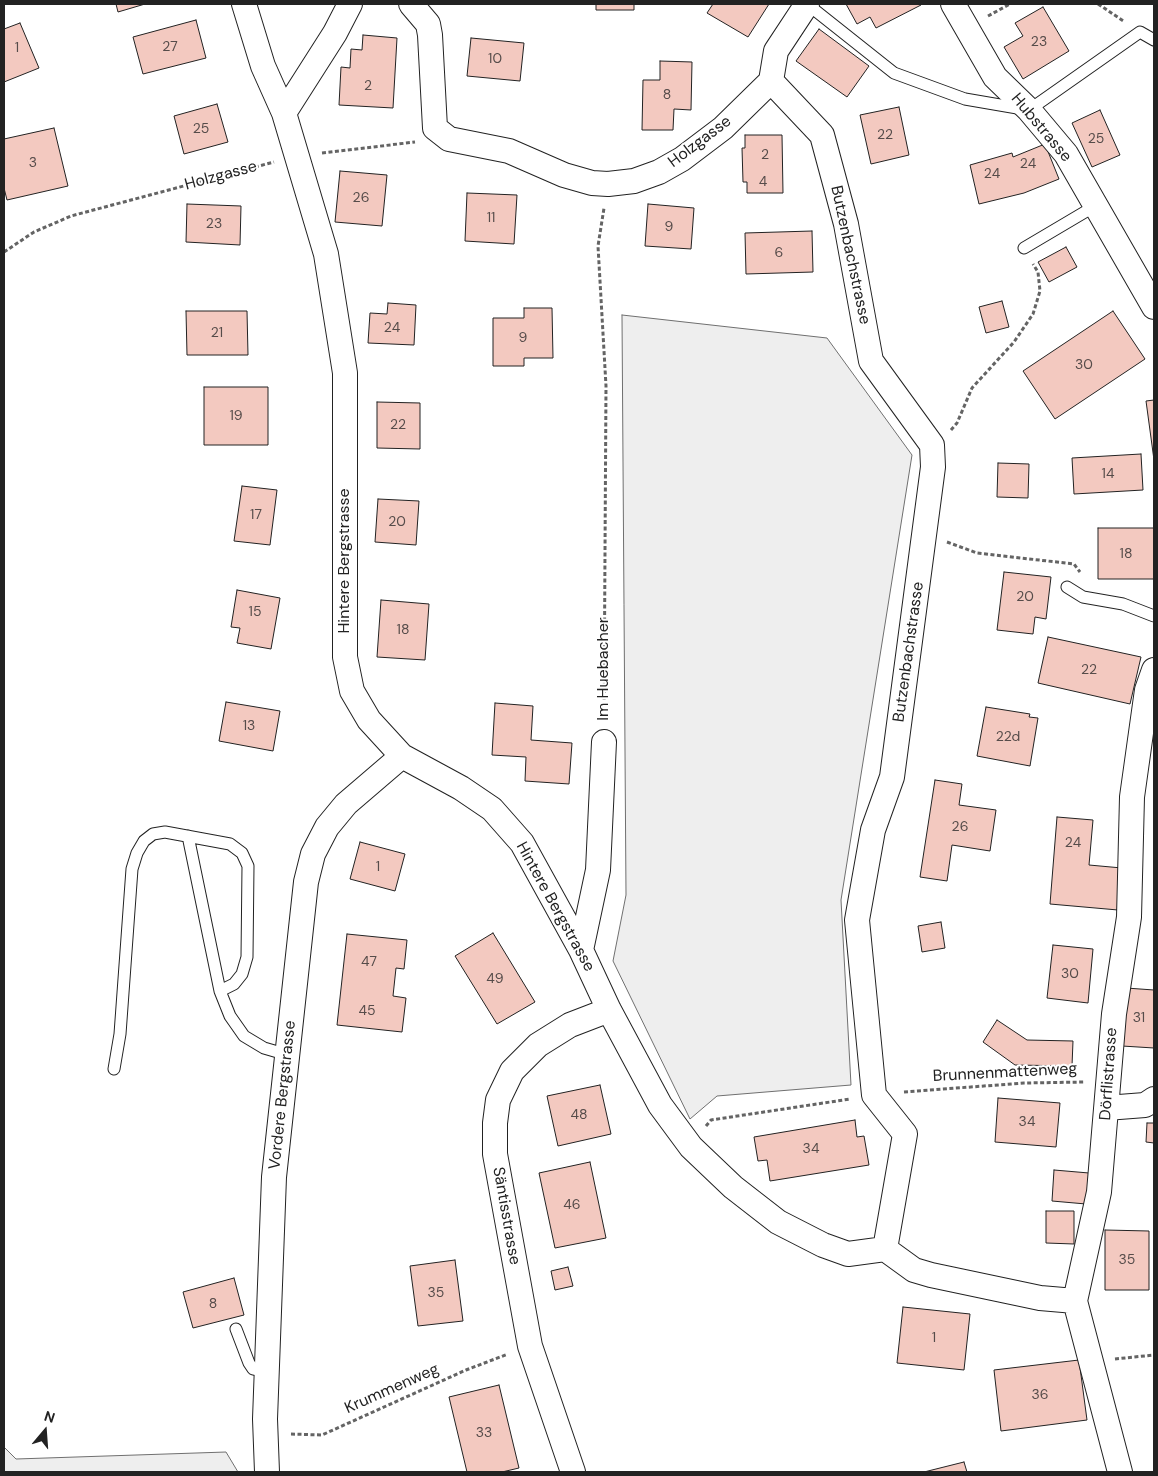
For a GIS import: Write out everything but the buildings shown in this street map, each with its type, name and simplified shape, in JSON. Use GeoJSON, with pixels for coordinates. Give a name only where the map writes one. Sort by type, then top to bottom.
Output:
{"type":"FeatureCollection","features":[{"type":"Feature","properties":{"kind":"street","name":"Hintere Bergstrasse"},"geometry":{"type":"LineString","coordinates":[[244,4],[262,66],[284,113],[326,254],[345,373],[345,657],[352,691],[369,720],[402,756],[461,788],[492,809],[522,843],[581,950],[609,1010],[660,1105],[690,1147],[733,1187],[778,1222],[823,1245],[848,1254],[885,1249]]}},
{"type":"Feature","properties":{"kind":"street"},"geometry":{"type":"LineString","coordinates":[[284,113],[335,33],[350,4]]}},
{"type":"Feature","properties":{"kind":"street"},"geometry":{"type":"LineString","coordinates":[[410,4],[428,24],[435,128],[449,139]]}},
{"type":"Feature","properties":{"kind":"street"},"geometry":{"type":"LineString","coordinates":[[771,81],[776,51],[807,4]]}},
{"type":"Feature","properties":{"kind":"street","name":"Hubstrasse"},"geometry":{"type":"LineString","coordinates":[[953,4],[995,77],[1029,110],[1066,154],[1154,307]]}},
{"type":"Feature","properties":{"kind":"street","name":"Holzgasse"},"geometry":{"type":"LineString","coordinates":[[449,139],[509,151],[564,175],[592,183],[608,184],[634,181],[659,172],[682,158],[723,128],[771,81]]}},
{"type":"Feature","properties":{"kind":"street","name":"Butzenbachstrasse"},"geometry":{"type":"LineString","coordinates":[[771,81],[822,135],[846,224],[872,361],[932,445],[933,467],[892,777],[873,830],[857,920],[874,1095],[906,1134],[885,1249]]}},
{"type":"Feature","properties":{"kind":"street","name":"Dörflistrasse"},"geometry":{"type":"LineString","coordinates":[[1120,1472],[1075,1301],[1099,1192],[1114,1014],[1129,917],[1132,797],[1147,690],[1154,670]]}},
{"type":"Feature","properties":{"kind":"street","name":"Im Huebacher"},"geometry":{"type":"LineString","coordinates":[[581,950],[598,870],[604,742]]}},
{"type":"Feature","properties":{"kind":"street","name":"Vordere Bergstrasse"},"geometry":{"type":"LineString","coordinates":[[267,1472],[266,1372],[274,1177],[306,882],[313,854],[327,827],[346,804],[402,756]]}},
{"type":"Feature","properties":{"kind":"street","name":"Säntisstrasse"},"geometry":{"type":"LineString","coordinates":[[573,1472],[530,1346],[495,1154],[495,1123],[498,1100],[512,1071],[538,1045],[570,1025],[609,1010]]}},
{"type":"Feature","properties":{"kind":"street"},"geometry":{"type":"LineString","coordinates":[[1106,1108],[1145,1105],[1154,1099]]}},
{"type":"Feature","properties":{"kind":"street"},"geometry":{"type":"LineString","coordinates":[[885,1249],[914,1270],[931,1276],[1040,1298],[1075,1301]]}},
{"type":"Feature","properties":{"kind":"lane"},"geometry":{"type":"LineString","coordinates":[[807,4],[894,73],[966,99],[1029,110],[1140,32],[1154,40]]}},
{"type":"Feature","properties":{"kind":"lane"},"geometry":{"type":"LineString","coordinates":[[1024,248],[1095,206]]}},
{"type":"Feature","properties":{"kind":"lane"},"geometry":{"type":"LineString","coordinates":[[1066,587],[1083,597],[1123,604],[1154,616]]}},
{"type":"Feature","properties":{"kind":"lane"},"geometry":{"type":"LineString","coordinates":[[114,1069],[120,1034],[132,869],[137,853],[144,841],[153,834],[165,832],[230,844],[242,853],[248,866],[247,957],[242,974],[234,984],[220,991]]}},
{"type":"Feature","properties":{"kind":"lane"},"geometry":{"type":"LineString","coordinates":[[188,836],[220,991],[230,1016],[244,1036],[264,1048],[288,1055]]}},
{"type":"Feature","properties":{"kind":"lane"},"geometry":{"type":"LineString","coordinates":[[236,1329],[248,1363],[253,1369],[266,1372]]}},
{"type":"Feature","properties":{"kind":"path"},"geometry":{"type":"LineString","coordinates":[[979,21],[1010,4]]}},
{"type":"Feature","properties":{"kind":"path"},"geometry":{"type":"LineString","coordinates":[[1098,4],[1140,32]]}},
{"type":"Feature","properties":{"kind":"path","name":"Holzgasse"},"geometry":{"type":"LineString","coordinates":[[4,252],[34,232],[71,216],[296,156],[449,139]]}},
{"type":"Feature","properties":{"kind":"path","name":"Im Huebacher"},"geometry":{"type":"LineString","coordinates":[[604,742],[606,386],[598,246],[608,184]]}},
{"type":"Feature","properties":{"kind":"path"},"geometry":{"type":"LineString","coordinates":[[950,430],[957,423],[972,388],[1014,342],[1032,314],[1040,291],[1038,272],[1024,248]]}},
{"type":"Feature","properties":{"kind":"path"},"geometry":{"type":"LineString","coordinates":[[945,541],[977,553],[1074,564],[1101,600]]}},
{"type":"Feature","properties":{"kind":"path","name":"Brunnenmattenweg"},"geometry":{"type":"LineString","coordinates":[[903,1092],[1024,1083],[1108,1081]]}},
{"type":"Feature","properties":{"kind":"path"},"geometry":{"type":"LineString","coordinates":[[690,1147],[711,1120],[851,1098]]}},
{"type":"Feature","properties":{"kind":"path","name":"Krummenweg"},"geometry":{"type":"LineString","coordinates":[[265,1419],[292,1435],[322,1435],[466,1370],[530,1346]]}},
{"type":"Feature","properties":{"kind":"path"},"geometry":{"type":"LineString","coordinates":[[1112,1359],[1154,1355]]}},
{"type":"Feature","properties":{"kind":"shaded area"},"geometry":{"type":"Polygon","coordinates":[[[622,315],[827,338],[912,455],[841,900],[851,1085],[717,1096],[690,1119],[613,961],[626,895],[622,315]]]}},
{"type":"Feature","properties":{"kind":"shaded area"},"geometry":{"type":"Polygon","coordinates":[[[4,1447],[16,1459],[226,1452],[238,1472],[4,1472],[4,1447]]]}}]}
